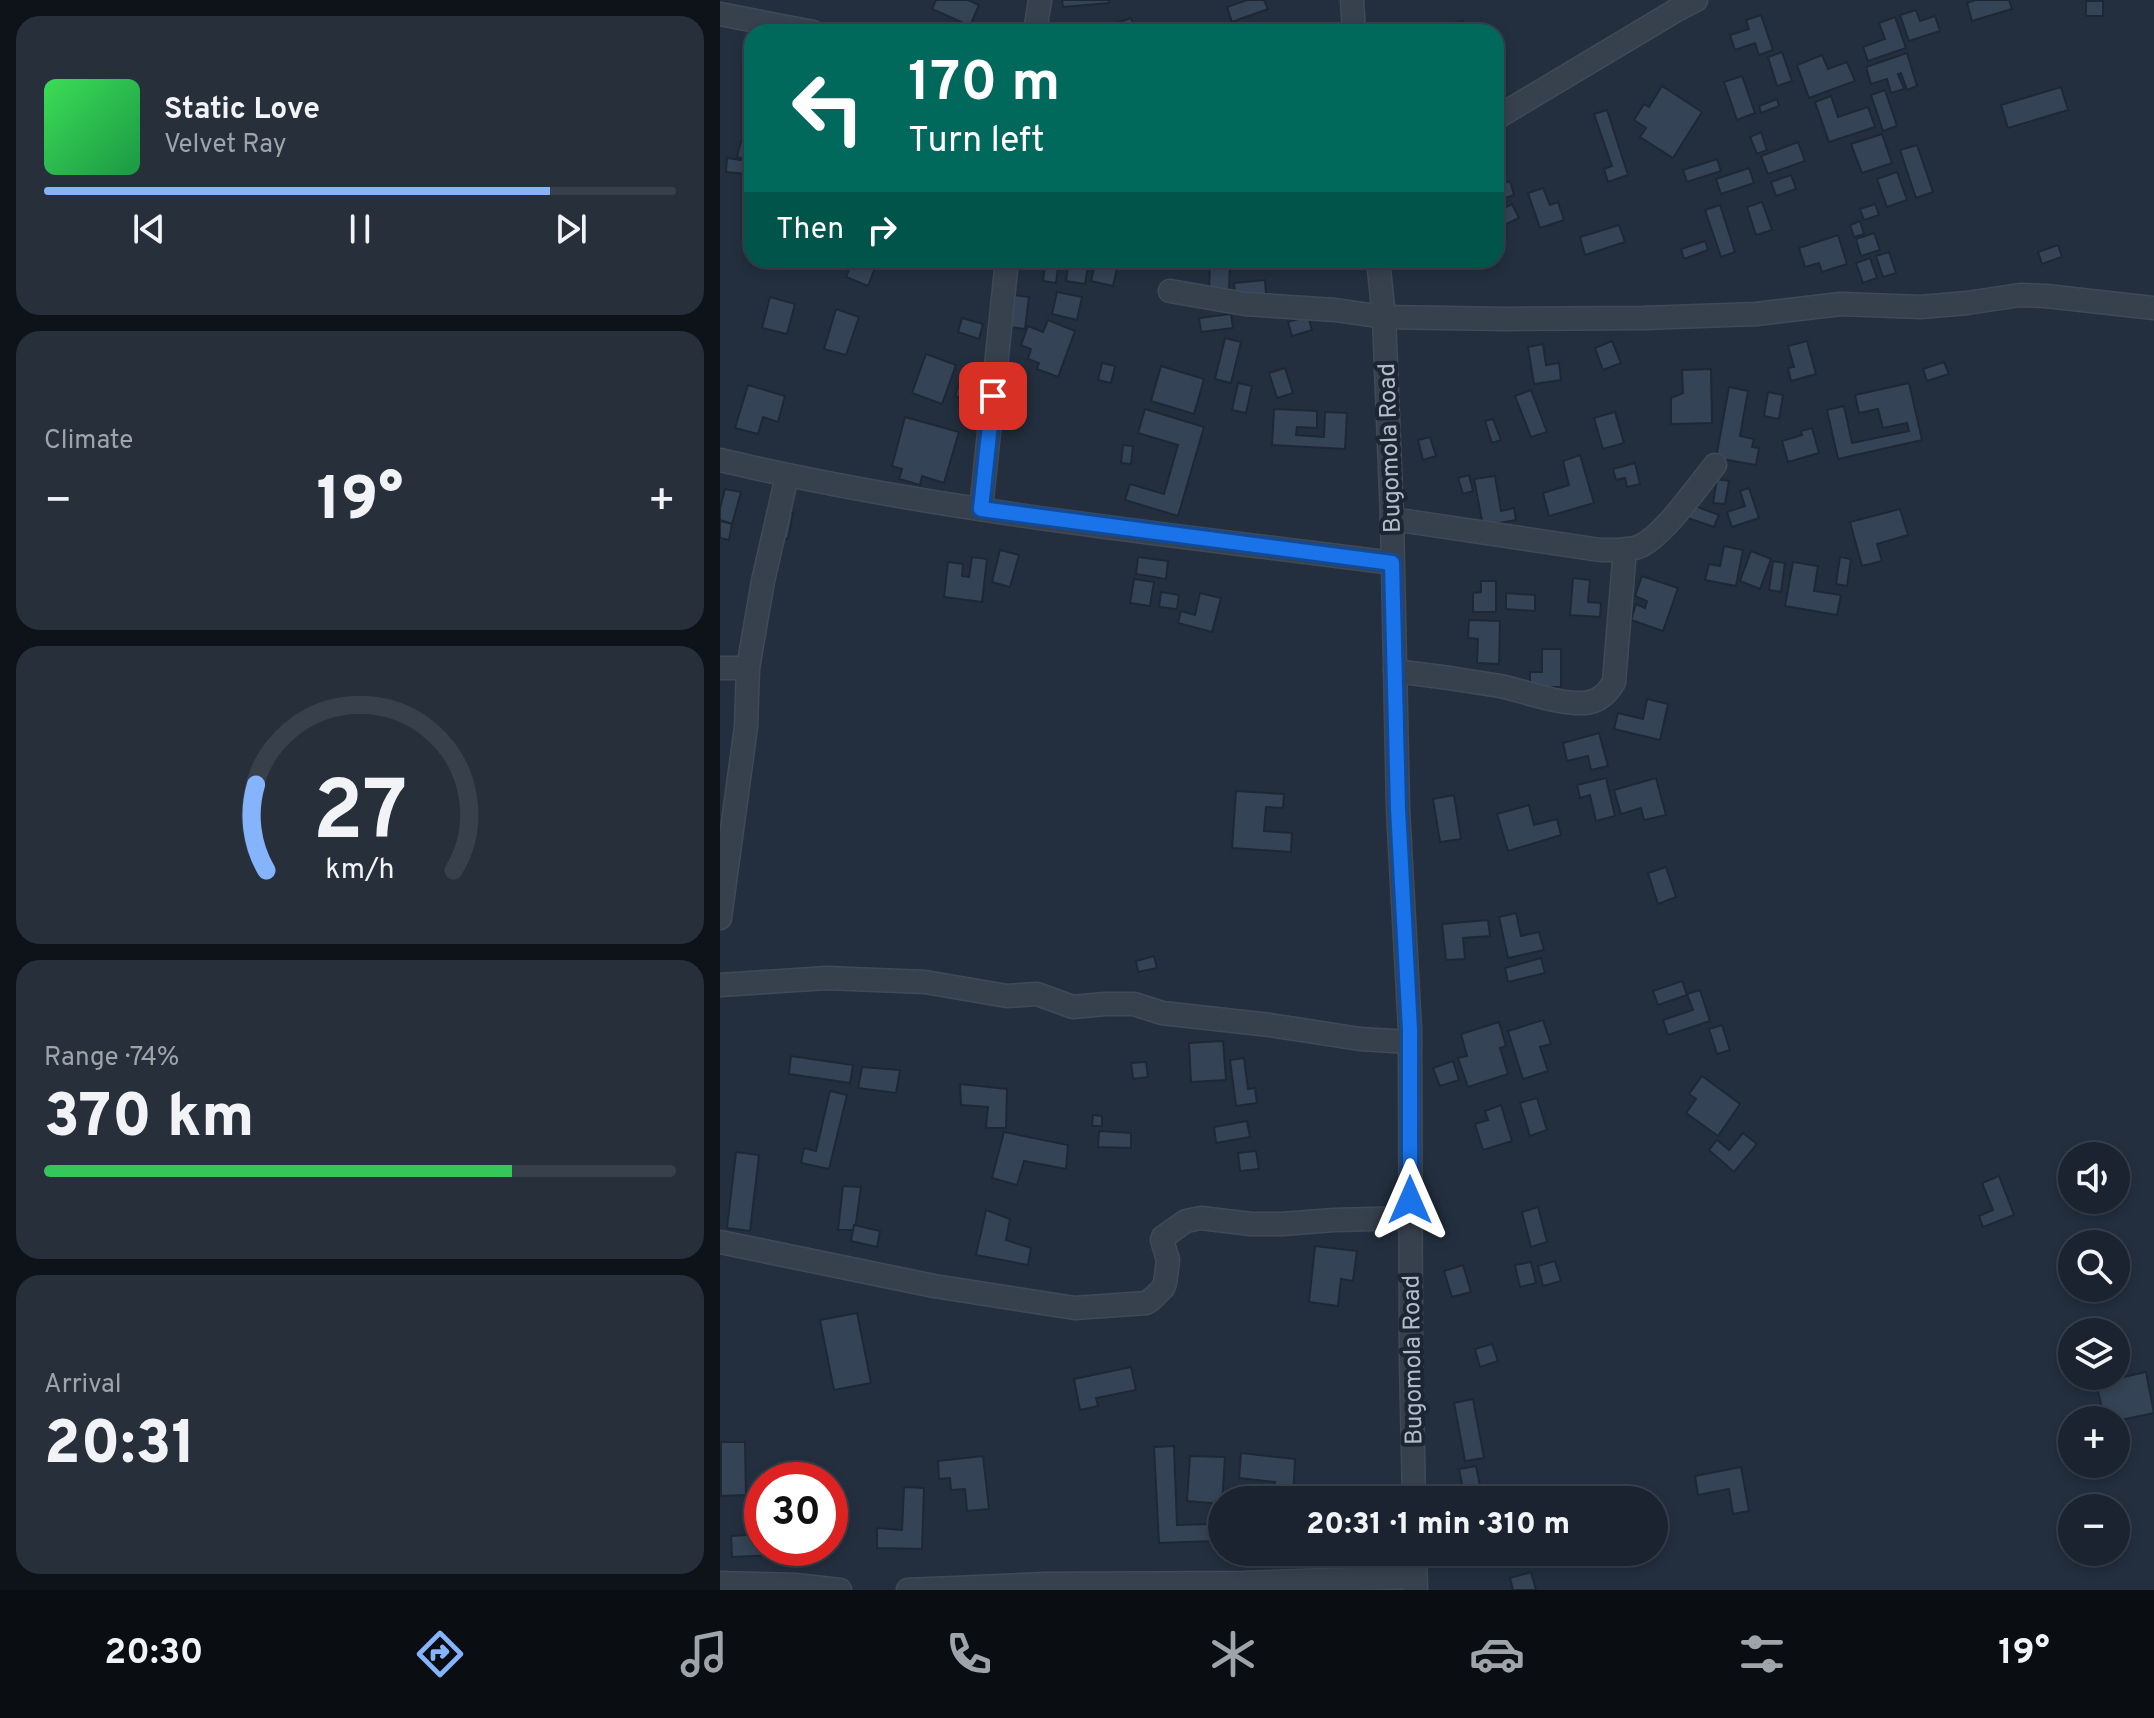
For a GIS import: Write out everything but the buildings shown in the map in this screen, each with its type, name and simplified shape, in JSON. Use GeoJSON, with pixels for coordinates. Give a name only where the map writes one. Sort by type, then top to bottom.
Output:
{"type":"FeatureCollection","features":[{"type":"Feature","properties":{"kind":"street"},"geometry":{"type":"LineString","coordinates":[[1036,24],[1040,0]]}},
{"type":"Feature","properties":{"kind":"street"},"geometry":{"type":"LineString","coordinates":[[1352,0],[1354,24]]}},
{"type":"Feature","properties":{"kind":"street"},"geometry":{"type":"LineString","coordinates":[[1504,113],[1673,5],[1696,0]]}},
{"type":"Feature","properties":{"kind":"street"},"geometry":{"type":"LineString","coordinates":[[720,14],[772,24]]}},
{"type":"Feature","properties":{"kind":"street"},"geometry":{"type":"LineString","coordinates":[[981,509],[1006,268]]}},
{"type":"Feature","properties":{"kind":"street","name":"Bugomola Road"},"geometry":{"type":"LineString","coordinates":[[1379,268],[1384,317],[1398,809],[1410,1042],[1414,1486]]}},
{"type":"Feature","properties":{"kind":"street"},"geometry":{"type":"LineString","coordinates":[[1170,291],[1245,304],[1335,310],[1384,317],[1644,318],[1756,314],[1841,304],[1937,306],[2020,295],[2154,308]]}},
{"type":"Feature","properties":{"kind":"street"},"geometry":{"type":"LineString","coordinates":[[720,460],[787,476],[981,509],[1392,563]]}},
{"type":"Feature","properties":{"kind":"street"},"geometry":{"type":"LineString","coordinates":[[1392,519],[1600,550],[1638,547],[1662,528],[1715,465]]}},
{"type":"Feature","properties":{"kind":"street"},"geometry":{"type":"LineString","coordinates":[[720,918],[746,727],[748,668],[763,581],[787,476]]}},
{"type":"Feature","properties":{"kind":"street"},"geometry":{"type":"LineString","coordinates":[[1395,671],[1501,686],[1561,701],[1588,703],[1597,699],[1609,692],[1614,682],[1625,549]]}},
{"type":"Feature","properties":{"kind":"street"},"geometry":{"type":"LineString","coordinates":[[720,668],[748,668]]}},
{"type":"Feature","properties":{"kind":"street"},"geometry":{"type":"LineString","coordinates":[[720,985],[827,978],[925,982],[1007,996],[1037,994],[1073,1007],[1134,1004],[1162,1013],[1360,1039],[1410,1042]]}},
{"type":"Feature","properties":{"kind":"street"},"geometry":{"type":"LineString","coordinates":[[720,1242],[934,1286],[1075,1308],[1106,1307],[1146,1303],[1159,1292],[1165,1283],[1168,1260],[1163,1237],[1186,1221],[1201,1218],[1282,1224],[1410,1218]]}},
{"type":"Feature","properties":{"kind":"street"},"geometry":{"type":"LineString","coordinates":[[720,1583],[840,1590]]}},
{"type":"Feature","properties":{"kind":"street"},"geometry":{"type":"LineString","coordinates":[[908,1590],[1046,1584],[1415,1583]]}},
{"type":"Feature","properties":{"kind":"route"},"geometry":{"type":"LineString","coordinates":[[993,396],[981,509],[1392,563],[1398,809],[1410,1030],[1410,1200]]}}]}
